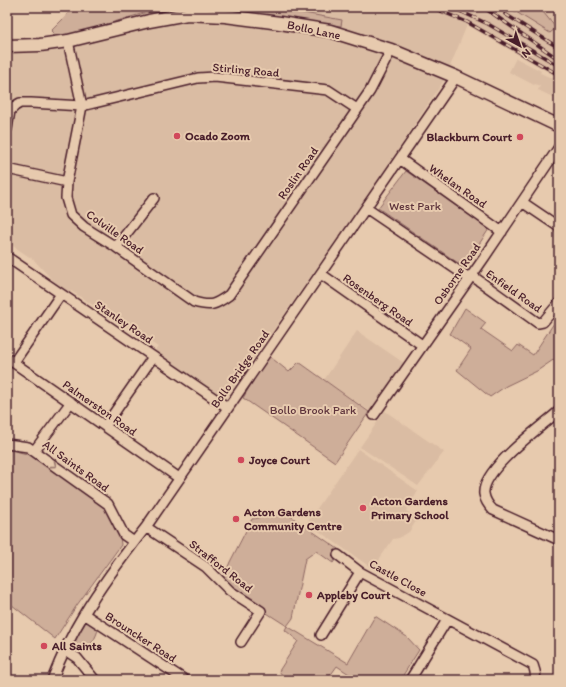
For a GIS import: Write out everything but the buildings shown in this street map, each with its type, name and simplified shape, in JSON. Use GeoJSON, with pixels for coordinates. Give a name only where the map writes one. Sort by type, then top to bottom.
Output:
{"type":"FeatureCollection","features":[{"type":"Feature","properties":{"kind":"street","name":"Bollo Lane"},"geometry":{"type":"LineString","coordinates":[[7,46],[40,45],[68,41],[149,21],[187,14],[225,16],[280,23],[330,31],[392,50],[456,77],[559,126]]}},
{"type":"Feature","properties":{"kind":"street","name":"Colville Road"},"geometry":{"type":"LineString","coordinates":[[68,41],[82,106],[67,182],[66,198],[70,215],[84,227],[116,247],[194,302],[204,305],[217,304]]}},
{"type":"Feature","properties":{"kind":"street","name":"Roslin Road"},"geometry":{"type":"LineString","coordinates":[[217,304],[229,295],[370,91],[392,50]]}},
{"type":"Feature","properties":{"kind":"street","name":"Stirling Road"},"geometry":{"type":"LineString","coordinates":[[7,129],[10,111],[20,103],[31,102],[82,106],[192,80],[215,77],[328,90],[357,109]]}},
{"type":"Feature","properties":{"kind":"street","name":"Bollo Bridge Road"},"geometry":{"type":"LineString","coordinates":[[52,680],[65,650],[84,614],[146,527],[227,407],[321,274],[456,77]]}},
{"type":"Feature","properties":{"kind":"street","name":"Osborne Road"},"geometry":{"type":"LineString","coordinates":[[374,414],[470,277],[481,265],[559,147]]}},
{"type":"Feature","properties":{"kind":"street","name":"Whelan Road"},"geometry":{"type":"LineString","coordinates":[[400,160],[502,232]]}},
{"type":"Feature","properties":{"kind":"street"},"geometry":{"type":"LineString","coordinates":[[7,169],[67,182]]}},
{"type":"Feature","properties":{"kind":"street"},"geometry":{"type":"LineString","coordinates":[[116,247],[154,198]]}},
{"type":"Feature","properties":{"kind":"street"},"geometry":{"type":"LineString","coordinates":[[522,202],[559,227]]}},
{"type":"Feature","properties":{"kind":"street"},"geometry":{"type":"LineString","coordinates":[[366,208],[470,277]]}},
{"type":"Feature","properties":{"kind":"street","name":"Stanley Road"},"geometry":{"type":"LineString","coordinates":[[7,257],[227,407]]}},
{"type":"Feature","properties":{"kind":"street","name":"Rosenberg Road"},"geometry":{"type":"LineString","coordinates":[[321,274],[422,345]]}},
{"type":"Feature","properties":{"kind":"street","name":"Enfield Road"},"geometry":{"type":"LineString","coordinates":[[470,277],[538,323],[555,316],[559,303]]}},
{"type":"Feature","properties":{"kind":"street"},"geometry":{"type":"LineString","coordinates":[[10,360],[61,294]]}},
{"type":"Feature","properties":{"kind":"street"},"geometry":{"type":"LineString","coordinates":[[105,426],[153,357]]}},
{"type":"Feature","properties":{"kind":"street","name":"Palmerston Road"},"geometry":{"type":"LineString","coordinates":[[10,360],[179,478]]}},
{"type":"Feature","properties":{"kind":"street"},"geometry":{"type":"LineString","coordinates":[[34,451],[71,402]]}},
{"type":"Feature","properties":{"kind":"street"},"geometry":{"type":"LineString","coordinates":[[559,411],[515,448],[495,469],[485,487],[484,494],[489,506],[493,510],[559,540]]}},
{"type":"Feature","properties":{"kind":"street","name":"All Saints Road"},"geometry":{"type":"LineString","coordinates":[[7,444],[28,447],[108,504],[124,535],[134,542]]}},
{"type":"Feature","properties":{"kind":"street","name":"Strafford Road"},"geometry":{"type":"LineString","coordinates":[[146,527],[206,567],[230,591],[261,611],[241,642]]}},
{"type":"Feature","properties":{"kind":"street","name":"Castle Close"},"geometry":{"type":"LineString","coordinates":[[338,555],[360,572],[533,666],[536,671],[536,677],[534,680]]}},
{"type":"Feature","properties":{"kind":"street"},"geometry":{"type":"LineString","coordinates":[[321,634],[360,572]]}},
{"type":"Feature","properties":{"kind":"street","name":"Brouncker Road"},"geometry":{"type":"LineString","coordinates":[[84,614],[185,680]]}},
{"type":"Feature","properties":{"kind":"street"},"geometry":{"type":"LineString","coordinates":[[410,680],[447,620]]}},
{"type":"Feature","properties":{"kind":"street"},"geometry":{"type":"LineString","coordinates":[[65,650],[77,658],[95,680]]}},
{"type":"Feature","properties":{"kind":"shaded area"},"geometry":{"type":"Polygon","coordinates":[[[71,7],[557,7],[559,10],[559,78],[467,25],[445,79],[371,190],[223,402],[153,353],[158,347],[71,291],[67,296],[34,260],[7,242],[7,37],[52,38],[58,32],[71,7]]]}},
{"type":"Feature","properties":{"kind":"shaded area"},"geometry":{"type":"Polygon","coordinates":[[[516,58],[541,71],[540,73],[559,81],[559,100],[538,90],[540,86],[534,85],[509,72],[516,58]]]}},
{"type":"Feature","properties":{"kind":"shaded area"},"geometry":{"type":"Polygon","coordinates":[[[357,331],[404,363],[370,411],[324,380],[357,331]]]}},
{"type":"Feature","properties":{"kind":"shaded area","name":"Acton Gardens Primary School"},"geometry":{"type":"Polygon","coordinates":[[[385,411],[444,452],[418,486],[360,447],[385,411]]]}},
{"type":"Feature","properties":{"kind":"shaded area","name":"Acton Gardens Primary School"},"geometry":{"type":"Polygon","coordinates":[[[358,449],[418,491],[406,511],[418,518],[409,532],[399,538],[393,539],[380,558],[376,571],[307,523],[358,449]]]}},
{"type":"Feature","properties":{"kind":"green space"},"geometry":{"type":"Polygon","coordinates":[[[197,7],[144,13],[54,40],[50,38],[54,34],[51,31],[66,16],[71,8],[197,7]]]}},
{"type":"Feature","properties":{"kind":"green space"},"geometry":{"type":"Polygon","coordinates":[[[197,7],[271,7],[342,20],[341,26],[197,7]]]}},
{"type":"Feature","properties":{"kind":"green space"},"geometry":{"type":"Polygon","coordinates":[[[508,7],[539,7],[556,28],[550,33],[508,7]]]}},
{"type":"Feature","properties":{"kind":"green space","name":"West Park"},"geometry":{"type":"Polygon","coordinates":[[[406,171],[489,229],[464,267],[378,208],[406,171]]]}},
{"type":"Feature","properties":{"kind":"green space"},"geometry":{"type":"Polygon","coordinates":[[[465,308],[486,323],[481,329],[513,351],[518,345],[533,355],[556,320],[559,322],[559,356],[537,371],[506,386],[490,397],[457,370],[471,349],[450,334],[465,308]]]}},
{"type":"Feature","properties":{"kind":"green space","name":"Bollo Brook Park"},"geometry":{"type":"Polygon","coordinates":[[[268,355],[289,372],[299,362],[369,412],[335,462],[243,398],[268,355]]]}},
{"type":"Feature","properties":{"kind":"green space"},"geometry":{"type":"Polygon","coordinates":[[[7,449],[31,455],[104,506],[120,536],[121,545],[77,605],[55,639],[7,601],[7,449]]]}},
{"type":"Feature","properties":{"kind":"green space"},"geometry":{"type":"Polygon","coordinates":[[[286,513],[341,551],[333,563],[316,551],[305,559],[293,618],[287,626],[231,590],[222,581],[252,519],[286,513]]]}},
{"type":"Feature","properties":{"kind":"green space"},"geometry":{"type":"Polygon","coordinates":[[[375,616],[407,637],[419,650],[400,680],[358,680],[337,666],[327,680],[286,680],[279,671],[298,641],[285,630],[287,626],[348,663],[375,616]]]}},
{"type":"Feature","properties":{"kind":"green space"},"geometry":{"type":"Polygon","coordinates":[[[86,618],[99,627],[93,641],[87,646],[79,648],[71,643],[86,618]]]}},
{"type":"Feature","properties":{"kind":"railway"},"geometry":{"type":"LineString","coordinates":[[431,7],[467,22],[559,75]]}},
{"type":"Feature","properties":{"kind":"railway"},"geometry":{"type":"LineString","coordinates":[[451,7],[488,24],[559,66]]}},
{"type":"Feature","properties":{"kind":"railway"},"geometry":{"type":"LineString","coordinates":[[483,7],[554,56]]}},
{"type":"Feature","properties":{"kind":"railway"},"geometry":{"type":"LineString","coordinates":[[505,14],[559,48]]}},
{"type":"Feature","properties":{"kind":"place","name":"Ocado Zoom"},"geometry":{"type":"Point","coordinates":[177,136]}},
{"type":"Feature","properties":{"kind":"place","name":"Blackburn Court"},"geometry":{"type":"Point","coordinates":[520,137]}},
{"type":"Feature","properties":{"kind":"place","name":"Joyce Court"},"geometry":{"type":"Point","coordinates":[241,460]}},
{"type":"Feature","properties":{"kind":"place","name":"Acton Gardens Primary School"},"geometry":{"type":"Point","coordinates":[363,508]}},
{"type":"Feature","properties":{"kind":"place","name":"Acton Gardens Community Centre"},"geometry":{"type":"Point","coordinates":[236,519]}},
{"type":"Feature","properties":{"kind":"place","name":"Appleby Court"},"geometry":{"type":"Point","coordinates":[309,595]}},
{"type":"Feature","properties":{"kind":"place","name":"All Saints"},"geometry":{"type":"Point","coordinates":[44,646]}}]}
